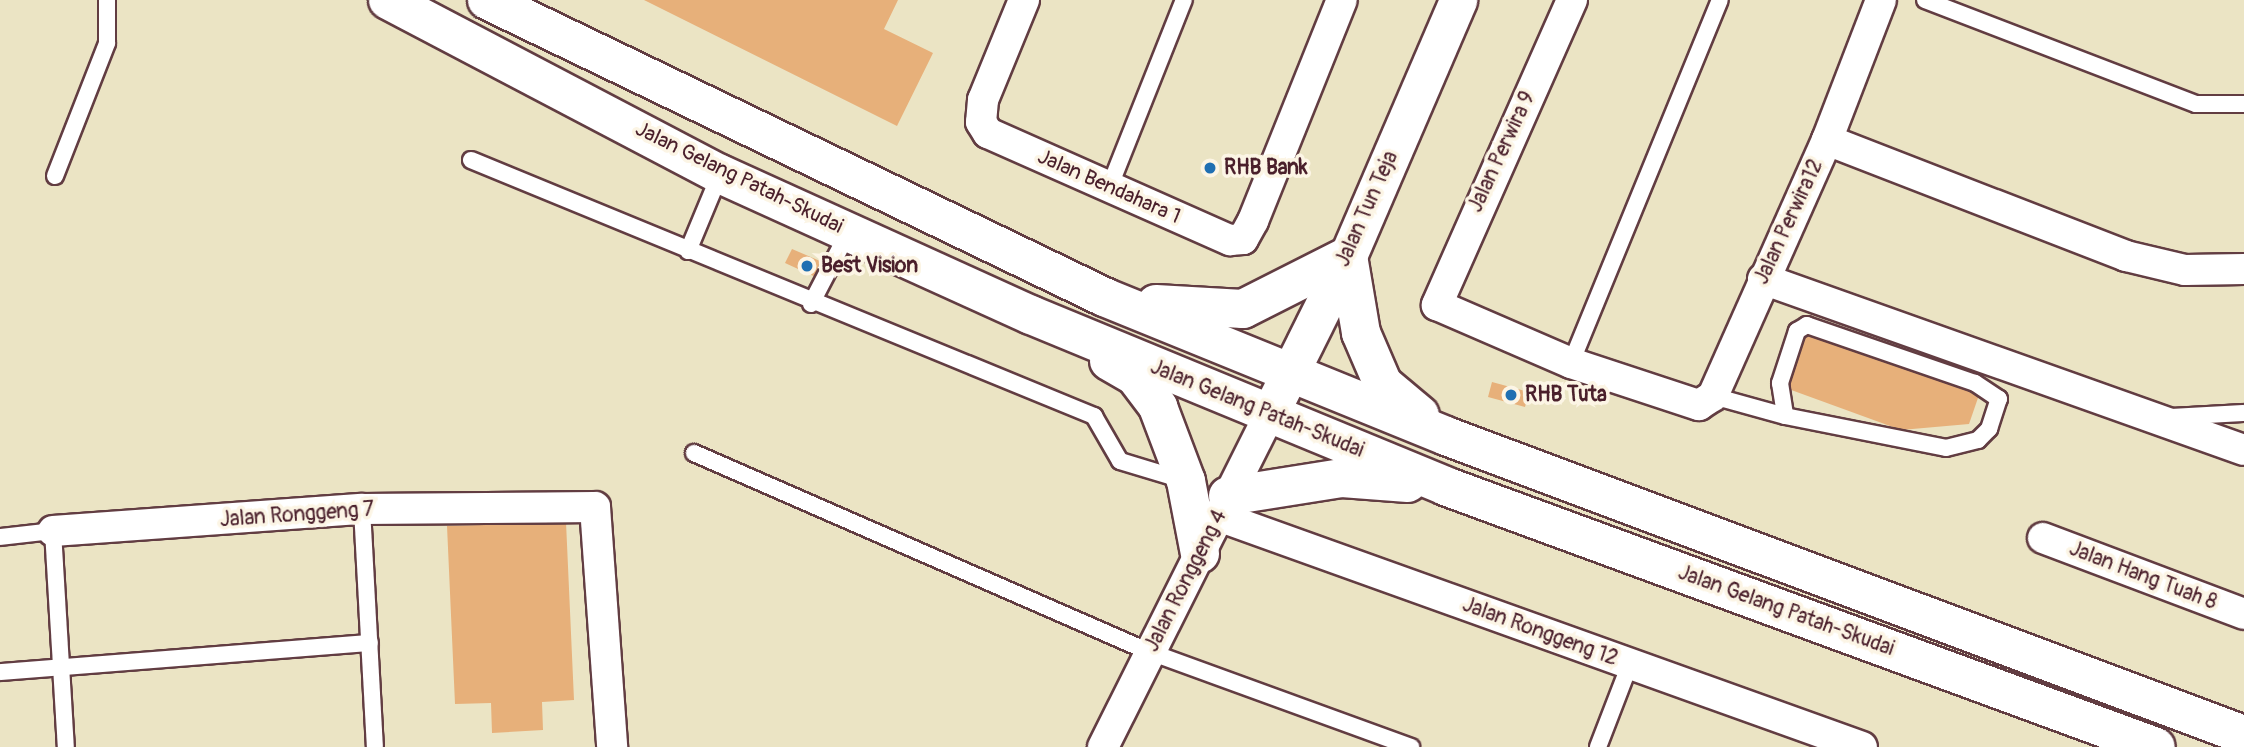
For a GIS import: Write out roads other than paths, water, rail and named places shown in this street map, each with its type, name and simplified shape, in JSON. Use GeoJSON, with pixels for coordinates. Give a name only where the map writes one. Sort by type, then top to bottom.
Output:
{"type":"FeatureCollection","features":[{"type":"Feature","properties":{"kind":"main road","name":"Jalan Gelang Patah-Skudai"},"geometry":{"type":"LineString","coordinates":[[388,0],[720,174],[1031,315],[1269,415],[1445,485],[2156,747]]}},
{"type":"Feature","properties":{"kind":"main road","name":"Jalan Gelang Patah-Skudai"},"geometry":{"type":"LineString","coordinates":[[487,0],[1104,297],[1446,436],[2244,735]]}},
{"type":"Feature","properties":{"kind":"main road"},"geometry":{"type":"LineString","coordinates":[[1104,297],[1199,311],[1242,309],[1348,256],[1360,333],[1383,384],[1446,436]]}},
{"type":"Feature","properties":{"kind":"main road"},"geometry":{"type":"LineString","coordinates":[[1031,315],[1135,376],[1158,407],[1186,481],[1200,554]]}},
{"type":"Feature","properties":{"kind":"main road"},"geometry":{"type":"LineString","coordinates":[[1223,506],[1342,478],[1445,485]]}},
{"type":"Feature","properties":{"kind":"street","name":"Jalan Bendahara 1"},"geometry":{"type":"LineString","coordinates":[[1024,0],[983,100],[981,122],[988,133],[1230,240],[1242,239],[1342,0]]}},
{"type":"Feature","properties":{"kind":"street","name":"Jalan Tun Teja"},"geometry":{"type":"LineString","coordinates":[[1269,415],[1348,256],[1458,0]]}},
{"type":"Feature","properties":{"kind":"street","name":"Jalan Perwira 9"},"geometry":{"type":"LineString","coordinates":[[1571,363],[1437,305],[1572,0]]}},
{"type":"Feature","properties":{"kind":"street"},"geometry":{"type":"LineString","coordinates":[[1827,140],[1881,0]]}},
{"type":"Feature","properties":{"kind":"street","name":"Jalan Perwira12"},"geometry":{"type":"LineString","coordinates":[[1713,396],[1827,140],[2126,256],[2185,270],[2244,269]]}},
{"type":"Feature","properties":{"kind":"street"},"geometry":{"type":"LineString","coordinates":[[1763,279],[2244,450]]}},
{"type":"Feature","properties":{"kind":"street"},"geometry":{"type":"LineString","coordinates":[[1571,363],[1699,405],[1713,396]]}},
{"type":"Feature","properties":{"kind":"street","name":"Jalan Ronggeng 4"},"geometry":{"type":"LineString","coordinates":[[1103,747],[1269,415]]}},
{"type":"Feature","properties":{"kind":"street","name":"Jalan Ronggeng 12"},"geometry":{"type":"LineString","coordinates":[[1223,506],[1630,664],[1862,747]]}},
{"type":"Feature","properties":{"kind":"street","name":"Jalan Ronggeng 7"},"geometry":{"type":"LineString","coordinates":[[53,531],[362,509],[595,507],[612,747]]}},
{"type":"Feature","properties":{"kind":"street","name":"Jalan Hang Tuah 8"},"geometry":{"type":"LineString","coordinates":[[2043,538],[2244,614]]}},
{"type":"Feature","properties":{"kind":"lane"},"geometry":{"type":"LineString","coordinates":[[55,176],[107,43],[107,0]]}},
{"type":"Feature","properties":{"kind":"lane"},"geometry":{"type":"LineString","coordinates":[[1109,187],[1184,0]]}},
{"type":"Feature","properties":{"kind":"lane"},"geometry":{"type":"LineString","coordinates":[[1571,363],[1720,0]]}},
{"type":"Feature","properties":{"kind":"lane"},"geometry":{"type":"LineString","coordinates":[[1925,0],[2196,104],[2244,104]]}},
{"type":"Feature","properties":{"kind":"lane"},"geometry":{"type":"LineString","coordinates":[[471,160],[811,304],[1094,416],[1120,461],[1186,481]]}},
{"type":"Feature","properties":{"kind":"lane"},"geometry":{"type":"LineString","coordinates":[[688,251],[720,174]]}},
{"type":"Feature","properties":{"kind":"lane"},"geometry":{"type":"LineString","coordinates":[[811,304],[849,231]]}},
{"type":"Feature","properties":{"kind":"lane"},"geometry":{"type":"LineString","coordinates":[[1713,396],[1785,416],[1946,448],[1978,440],[1989,429],[1999,399],[1975,383],[1807,325],[1797,331],[1780,383],[1785,416]]}},
{"type":"Feature","properties":{"kind":"lane"},"geometry":{"type":"LineString","coordinates":[[2155,417],[2244,413]]}},
{"type":"Feature","properties":{"kind":"lane"},"geometry":{"type":"LineString","coordinates":[[694,453],[1150,652],[1411,747]]}},
{"type":"Feature","properties":{"kind":"lane"},"geometry":{"type":"LineString","coordinates":[[362,509],[375,747]]}},
{"type":"Feature","properties":{"kind":"lane"},"geometry":{"type":"LineString","coordinates":[[53,531],[66,747]]}},
{"type":"Feature","properties":{"kind":"lane","name":"Jalan Ronggeng 7"},"geometry":{"type":"LineString","coordinates":[[0,537],[53,531]]}},
{"type":"Feature","properties":{"kind":"lane"},"geometry":{"type":"LineString","coordinates":[[0,672],[370,643]]}},
{"type":"Feature","properties":{"kind":"lane"},"geometry":{"type":"LineString","coordinates":[[1598,747],[1630,664]]}},
{"type":"Feature","properties":{"kind":"place","name":"RHB Bank"},"geometry":{"type":"Point","coordinates":[1210,168]}},
{"type":"Feature","properties":{"kind":"place","name":"Best Vision"},"geometry":{"type":"Point","coordinates":[807,266]}},
{"type":"Feature","properties":{"kind":"place","name":"RHB Tuta"},"geometry":{"type":"Point","coordinates":[1511,395]}}]}
